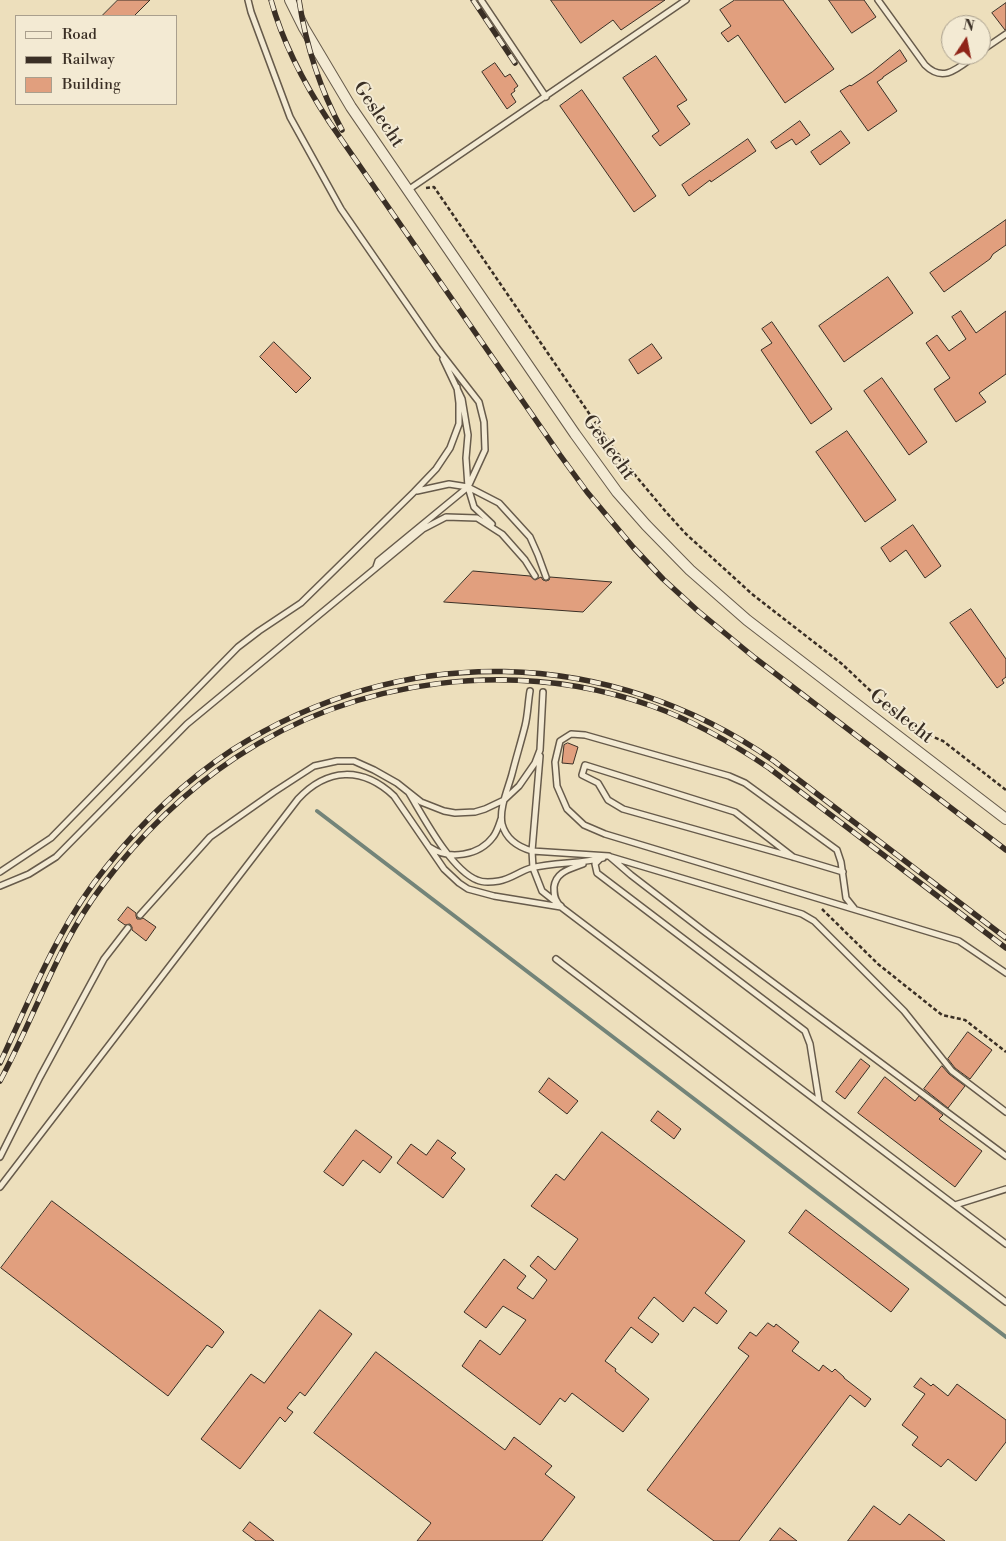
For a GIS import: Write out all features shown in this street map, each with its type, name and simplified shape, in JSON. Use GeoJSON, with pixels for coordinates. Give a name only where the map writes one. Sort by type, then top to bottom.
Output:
{"type":"FeatureCollection","features":[{"type":"Feature","properties":{"kind":"street","name":"Geslecht"},"geometry":{"type":"LineString","coordinates":[[290,0],[338,87],[617,492],[690,570],[747,620],[1006,819]]}},
{"type":"Feature","properties":{"kind":"lane"},"geometry":{"type":"LineString","coordinates":[[248,0],[290,117],[341,209],[437,348],[479,402],[484,422],[485,450],[468,487],[378,560],[376,567]]}},
{"type":"Feature","properties":{"kind":"lane"},"geometry":{"type":"LineString","coordinates":[[481,0],[546,96]]}},
{"type":"Feature","properties":{"kind":"lane"},"geometry":{"type":"LineString","coordinates":[[408,190],[686,0]]}},
{"type":"Feature","properties":{"kind":"lane"},"geometry":{"type":"LineString","coordinates":[[878,0],[925,65],[937,73],[946,74],[960,65]]}},
{"type":"Feature","properties":{"kind":"lane"},"geometry":{"type":"LineString","coordinates":[[991,44],[1006,34]]}},
{"type":"Feature","properties":{"kind":"lane"},"geometry":{"type":"LineString","coordinates":[[437,348],[462,398],[468,435],[466,458],[468,487],[474,507],[525,560],[535,576]]}},
{"type":"Feature","properties":{"kind":"lane"},"geometry":{"type":"LineString","coordinates":[[0,872],[51,838],[238,647],[301,602],[436,469],[450,448],[459,424],[457,387]]}},
{"type":"Feature","properties":{"kind":"lane"},"geometry":{"type":"LineString","coordinates":[[414,492],[449,484],[468,487],[499,503],[530,537],[546,577]]}},
{"type":"Feature","properties":{"kind":"lane"},"geometry":{"type":"LineString","coordinates":[[0,886],[29,874],[56,858],[187,724],[423,529],[446,517],[477,518],[502,534]]}},
{"type":"Feature","properties":{"kind":"lane"},"geometry":{"type":"LineString","coordinates":[[426,844],[439,853],[468,853],[485,846],[495,833],[526,723],[530,691]]}},
{"type":"Feature","properties":{"kind":"lane"},"geometry":{"type":"LineString","coordinates":[[543,692],[532,851],[533,868],[542,891],[1006,1244]]}},
{"type":"Feature","properties":{"kind":"lane"},"geometry":{"type":"LineString","coordinates":[[854,908],[846,898],[843,872],[837,850],[745,783],[729,776],[585,735],[571,734],[560,741],[555,762],[557,786],[567,809],[584,825],[605,834],[959,941],[1006,973]]}},
{"type":"Feature","properties":{"kind":"lane"},"geometry":{"type":"LineString","coordinates":[[140,915],[210,837],[314,766],[337,761],[354,761],[397,784],[421,802],[455,813],[466,813],[485,810],[504,800],[520,786],[535,763],[540,750]]}},
{"type":"Feature","properties":{"kind":"lane"},"geometry":{"type":"LineString","coordinates":[[793,857],[735,812],[585,765],[582,775],[598,784],[608,800],[623,809],[843,872]]}},
{"type":"Feature","properties":{"kind":"lane"},"geometry":{"type":"LineString","coordinates":[[0,1187],[292,807],[318,781],[348,774],[362,776],[383,786],[394,796],[451,877],[468,888],[494,896],[561,907]]}},
{"type":"Feature","properties":{"kind":"lane"},"geometry":{"type":"LineString","coordinates":[[409,793],[438,842],[464,871],[477,880],[499,881],[533,868],[589,861]]}},
{"type":"Feature","properties":{"kind":"lane"},"geometry":{"type":"LineString","coordinates":[[501,817],[506,833],[521,848],[532,851],[610,856],[802,914],[814,921],[904,1011],[952,1071],[1006,1112]]}},
{"type":"Feature","properties":{"kind":"lane"},"geometry":{"type":"LineString","coordinates":[[561,907],[554,895],[555,884],[561,873],[589,861],[610,856]]}},
{"type":"Feature","properties":{"kind":"lane"},"geometry":{"type":"LineString","coordinates":[[610,856],[631,875],[705,932],[1006,1156]]}},
{"type":"Feature","properties":{"kind":"lane"},"geometry":{"type":"LineString","coordinates":[[600,858],[595,864],[597,873],[806,1031],[810,1044],[819,1101]]}},
{"type":"Feature","properties":{"kind":"lane"},"geometry":{"type":"LineString","coordinates":[[0,1157],[40,1077],[104,959],[128,928]]}},
{"type":"Feature","properties":{"kind":"lane"},"geometry":{"type":"LineString","coordinates":[[556,960],[1006,1302]]}},
{"type":"Feature","properties":{"kind":"lane"},"geometry":{"type":"LineString","coordinates":[[955,1205],[1006,1189]]}},
{"type":"Feature","properties":{"kind":"path"},"geometry":{"type":"LineString","coordinates":[[408,190],[434,187],[605,436],[648,491],[686,534],[752,594],[842,664],[909,727],[943,741],[1006,790]]}},
{"type":"Feature","properties":{"kind":"path"},"geometry":{"type":"LineString","coordinates":[[821,908],[878,964],[935,1009],[942,1014],[965,1020],[1006,1052]]}},
{"type":"Feature","properties":{"kind":"building"},"geometry":{"type":"Polygon","coordinates":[[[118,0],[150,0],[135,15],[103,15],[118,0]]]}},
{"type":"Feature","properties":{"kind":"building"},"geometry":{"type":"Polygon","coordinates":[[[551,0],[665,0],[621,30],[613,20],[581,43],[551,0]]]}},
{"type":"Feature","properties":{"kind":"building"},"geometry":{"type":"Polygon","coordinates":[[[735,0],[783,0],[834,69],[785,103],[738,35],[728,42],[721,33],[731,26],[720,10],[735,0]]]}},
{"type":"Feature","properties":{"kind":"building"},"geometry":{"type":"Polygon","coordinates":[[[829,0],[864,0],[876,17],[852,33],[829,0]]]}},
{"type":"Feature","properties":{"kind":"building"},"geometry":{"type":"Polygon","coordinates":[[[1006,3],[1006,30],[1005,30],[992,13],[1006,3]]]}},
{"type":"Feature","properties":{"kind":"building"},"geometry":{"type":"Polygon","coordinates":[[[900,50],[907,61],[877,82],[897,111],[868,131],[840,91],[872,72],[900,50]]]}},
{"type":"Feature","properties":{"kind":"building"},"geometry":{"type":"Polygon","coordinates":[[[656,56],[687,100],[677,106],[690,124],[660,146],[652,136],[659,131],[623,78],[656,56]]]}},
{"type":"Feature","properties":{"kind":"building"},"geometry":{"type":"Polygon","coordinates":[[[495,63],[505,77],[510,74],[518,86],[511,94],[516,102],[507,109],[482,72],[495,63]]]}},
{"type":"Feature","properties":{"kind":"building"},"geometry":{"type":"Polygon","coordinates":[[[582,90],[656,196],[634,212],[560,106],[582,90]]]}},
{"type":"Feature","properties":{"kind":"building"},"geometry":{"type":"Polygon","coordinates":[[[800,121],[810,135],[796,145],[792,139],[776,149],[771,142],[800,121]]]}},
{"type":"Feature","properties":{"kind":"building"},"geometry":{"type":"Polygon","coordinates":[[[841,131],[850,143],[820,165],[811,152],[841,131]]]}},
{"type":"Feature","properties":{"kind":"building"},"geometry":{"type":"Polygon","coordinates":[[[748,139],[756,151],[711,182],[710,180],[689,196],[682,185],[748,139]]]}},
{"type":"Feature","properties":{"kind":"building"},"geometry":{"type":"Polygon","coordinates":[[[1006,220],[1006,245],[944,292],[930,273],[1006,220]]]}},
{"type":"Feature","properties":{"kind":"building"},"geometry":{"type":"Polygon","coordinates":[[[888,277],[913,313],[844,362],[819,326],[888,277]]]}},
{"type":"Feature","properties":{"kind":"building"},"geometry":{"type":"Polygon","coordinates":[[[961,311],[976,333],[1006,311],[1006,374],[979,393],[986,402],[956,422],[934,389],[950,378],[926,343],[937,335],[949,351],[966,339],[952,317],[961,311]]]}},
{"type":"Feature","properties":{"kind":"building"},"geometry":{"type":"Polygon","coordinates":[[[772,322],[832,409],[811,424],[761,350],[772,343],[762,329],[772,322]]]}},
{"type":"Feature","properties":{"kind":"building"},"geometry":{"type":"Polygon","coordinates":[[[274,342],[311,378],[296,393],[260,357],[274,342]]]}},
{"type":"Feature","properties":{"kind":"building"},"geometry":{"type":"Polygon","coordinates":[[[652,344],[662,358],[638,374],[629,360],[652,344]]]}},
{"type":"Feature","properties":{"kind":"building"},"geometry":{"type":"Polygon","coordinates":[[[882,378],[927,442],[909,455],[864,391],[882,378]]]}},
{"type":"Feature","properties":{"kind":"building"},"geometry":{"type":"Polygon","coordinates":[[[847,431],[896,500],[865,522],[816,452],[847,431]]]}},
{"type":"Feature","properties":{"kind":"building"},"geometry":{"type":"Polygon","coordinates":[[[913,525],[941,566],[925,578],[906,550],[890,562],[881,548],[913,525]]]}},
{"type":"Feature","properties":{"kind":"building"},"geometry":{"type":"Polygon","coordinates":[[[473,571],[530,576],[535,580],[541,577],[546,581],[550,577],[612,582],[583,612],[444,602],[473,571]]]}},
{"type":"Feature","properties":{"kind":"building"},"geometry":{"type":"Polygon","coordinates":[[[971,609],[1006,659],[1006,677],[1002,680],[1004,683],[997,688],[950,623],[971,609]]]}},
{"type":"Feature","properties":{"kind":"building"},"geometry":{"type":"Polygon","coordinates":[[[568,743],[578,747],[573,764],[562,763],[564,745],[568,743]]]}},
{"type":"Feature","properties":{"kind":"building"},"geometry":{"type":"Polygon","coordinates":[[[128,907],[136,913],[137,919],[143,918],[156,927],[146,941],[132,930],[130,924],[125,925],[118,920],[128,907]]]}},
{"type":"Feature","properties":{"kind":"building"},"geometry":{"type":"Polygon","coordinates":[[[968,1032],[992,1050],[970,1079],[955,1068],[948,1059],[968,1032]]]}},
{"type":"Feature","properties":{"kind":"building"},"geometry":{"type":"Polygon","coordinates":[[[861,1059],[870,1066],[845,1099],[836,1092],[861,1059]]]}},
{"type":"Feature","properties":{"kind":"building"},"geometry":{"type":"Polygon","coordinates":[[[942,1066],[965,1086],[948,1108],[924,1089],[942,1066]]]}},
{"type":"Feature","properties":{"kind":"building"},"geometry":{"type":"Polygon","coordinates":[[[885,1077],[915,1101],[919,1096],[943,1115],[939,1119],[982,1151],[955,1187],[858,1113],[885,1077]]]}},
{"type":"Feature","properties":{"kind":"building"},"geometry":{"type":"Polygon","coordinates":[[[549,1078],[578,1101],[567,1114],[539,1092],[549,1078]]]}},
{"type":"Feature","properties":{"kind":"building"},"geometry":{"type":"Polygon","coordinates":[[[658,1111],[681,1129],[674,1139],[651,1121],[658,1111]]]}},
{"type":"Feature","properties":{"kind":"building"},"geometry":{"type":"Polygon","coordinates":[[[356,1130],[392,1157],[380,1173],[363,1160],[343,1186],[324,1172],[356,1130]]]}},
{"type":"Feature","properties":{"kind":"building"},"geometry":{"type":"Polygon","coordinates":[[[602,1132],[745,1241],[705,1293],[727,1311],[717,1324],[694,1307],[683,1322],[654,1297],[638,1318],[659,1334],[652,1343],[631,1327],[605,1361],[649,1399],[623,1432],[572,1393],[565,1402],[560,1398],[540,1425],[462,1366],[480,1340],[500,1355],[526,1320],[503,1306],[486,1328],[464,1312],[504,1259],[526,1276],[517,1288],[533,1299],[547,1280],[530,1266],[538,1256],[555,1270],[578,1239],[531,1206],[556,1174],[564,1180],[602,1132]]]}},
{"type":"Feature","properties":{"kind":"building"},"geometry":{"type":"Polygon","coordinates":[[[438,1140],[456,1153],[451,1158],[465,1169],[443,1198],[397,1163],[411,1144],[426,1155],[438,1140]]]}},
{"type":"Feature","properties":{"kind":"building"},"geometry":{"type":"Polygon","coordinates":[[[52,1201],[224,1332],[212,1348],[207,1345],[168,1396],[1,1268],[52,1201]]]}},
{"type":"Feature","properties":{"kind":"building"},"geometry":{"type":"Polygon","coordinates":[[[806,1210],[909,1289],[891,1312],[789,1233],[806,1210]]]}},
{"type":"Feature","properties":{"kind":"building"},"geometry":{"type":"Polygon","coordinates":[[[320,1310],[352,1334],[305,1396],[300,1392],[287,1408],[293,1412],[285,1422],[280,1417],[240,1469],[201,1439],[251,1374],[264,1383],[320,1310]]]}},
{"type":"Feature","properties":{"kind":"building"},"geometry":{"type":"Polygon","coordinates":[[[768,1323],[774,1327],[776,1324],[799,1342],[792,1351],[819,1371],[823,1365],[832,1372],[835,1369],[871,1399],[865,1407],[850,1395],[739,1541],[714,1541],[647,1490],[749,1356],[738,1348],[750,1332],[756,1336],[768,1323]]]}},
{"type":"Feature","properties":{"kind":"building"},"geometry":{"type":"Polygon","coordinates":[[[376,1352],[505,1450],[514,1437],[552,1466],[545,1474],[575,1497],[542,1541],[417,1541],[431,1523],[314,1433],[376,1352]]]}},
{"type":"Feature","properties":{"kind":"building"},"geometry":{"type":"Polygon","coordinates":[[[921,1378],[931,1386],[933,1384],[948,1396],[957,1384],[1006,1420],[1006,1442],[976,1481],[948,1459],[941,1467],[912,1445],[918,1437],[902,1425],[925,1394],[914,1387],[921,1378]]]}},
{"type":"Feature","properties":{"kind":"building"},"geometry":{"type":"Polygon","coordinates":[[[874,1506],[900,1525],[909,1514],[945,1541],[848,1541],[874,1506]]]}},
{"type":"Feature","properties":{"kind":"building"},"geometry":{"type":"Polygon","coordinates":[[[250,1522],[274,1541],[256,1541],[243,1531],[250,1522]]]}},
{"type":"Feature","properties":{"kind":"building"},"geometry":{"type":"Polygon","coordinates":[[[780,1528],[797,1541],[770,1541],[780,1528]]]}},
{"type":"Feature","properties":{"kind":"waterway"},"geometry":{"type":"LineString","coordinates":[[317,811],[1006,1337]]}},
{"type":"Feature","properties":{"kind":"railway"},"geometry":{"type":"LineString","coordinates":[[271,0],[296,64],[330,123],[560,455],[587,492],[633,547],[663,579],[698,611],[755,658],[1006,850]]}},
{"type":"Feature","properties":{"kind":"railway"},"geometry":{"type":"LineString","coordinates":[[299,0],[315,67],[327,99],[342,130]]}},
{"type":"Feature","properties":{"kind":"railway"},"geometry":{"type":"LineString","coordinates":[[473,0],[515,63]]}},
{"type":"Feature","properties":{"kind":"railway"},"geometry":{"type":"LineString","coordinates":[[0,1063],[60,936],[90,888],[120,850],[165,803],[232,750],[298,714],[365,690],[435,675],[505,671],[575,678],[643,695],[710,723],[774,761],[1006,938]]}},
{"type":"Feature","properties":{"kind":"railway"},"geometry":{"type":"LineString","coordinates":[[0,1081],[59,957],[86,909],[116,868],[163,816],[216,771],[282,731],[332,709],[384,693],[438,684],[492,680],[546,682],[600,691],[652,706],[683,718],[727,741],[769,768],[1006,948]]}}]}
